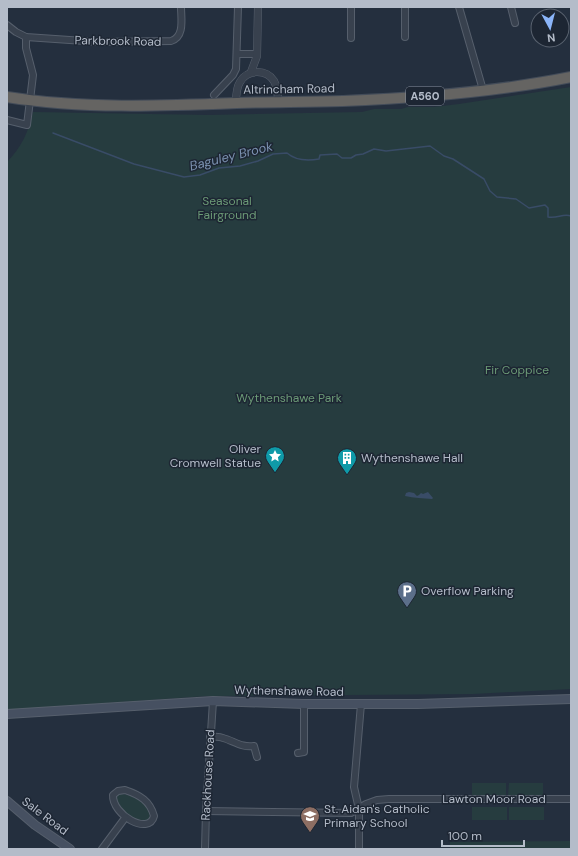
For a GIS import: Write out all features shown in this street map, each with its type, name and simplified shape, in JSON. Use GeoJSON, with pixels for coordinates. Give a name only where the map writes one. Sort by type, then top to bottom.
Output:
{"type":"FeatureCollection","features":[{"type":"Feature","properties":{"kind":"highway","name":"Altrincham Road"},"geometry":{"type":"LineString","coordinates":[[7,98],[117,105],[278,103],[398,98],[483,90],[571,77]]}},
{"type":"Feature","properties":{"kind":"main road","name":"Wythenshawe Road"},"geometry":{"type":"LineString","coordinates":[[7,714],[213,701],[304,704],[418,704],[571,699]]}},
{"type":"Feature","properties":{"kind":"main road","name":"Sale Road"},"geometry":{"type":"LineString","coordinates":[[7,801],[35,824],[70,849]]}},
{"type":"Feature","properties":{"kind":"street","name":"Parkbrook Road"},"geometry":{"type":"LineString","coordinates":[[26,36],[100,42],[173,41],[179,37],[181,7]]}},
{"type":"Feature","properties":{"kind":"street"},"geometry":{"type":"LineString","coordinates":[[214,95],[235,72],[237,66],[238,7]]}},
{"type":"Feature","properties":{"kind":"street"},"geometry":{"type":"LineString","coordinates":[[258,7],[257,55],[262,72]]}},
{"type":"Feature","properties":{"kind":"street"},"geometry":{"type":"LineString","coordinates":[[351,7],[351,38]]}},
{"type":"Feature","properties":{"kind":"street"},"geometry":{"type":"LineString","coordinates":[[405,7],[405,37]]}},
{"type":"Feature","properties":{"kind":"street"},"geometry":{"type":"LineString","coordinates":[[460,7],[483,90]]}},
{"type":"Feature","properties":{"kind":"street"},"geometry":{"type":"LineString","coordinates":[[511,7],[515,23]]}},
{"type":"Feature","properties":{"kind":"street"},"geometry":{"type":"LineString","coordinates":[[7,25],[16,32],[26,36],[26,48],[33,75],[26,125],[7,120]]}},
{"type":"Feature","properties":{"kind":"street"},"geometry":{"type":"LineString","coordinates":[[237,54],[257,55]]}},
{"type":"Feature","properties":{"kind":"street"},"geometry":{"type":"LineString","coordinates":[[251,72],[257,55]]}},
{"type":"Feature","properties":{"kind":"street"},"geometry":{"type":"LineString","coordinates":[[236,103],[239,82],[244,76],[251,72],[262,72],[274,81],[277,90],[278,103]]}},
{"type":"Feature","properties":{"kind":"street","name":"Rackhouse Road"},"geometry":{"type":"LineString","coordinates":[[205,849],[213,701]]}},
{"type":"Feature","properties":{"kind":"street"},"geometry":{"type":"LineString","coordinates":[[304,704],[304,753]]}},
{"type":"Feature","properties":{"kind":"street"},"geometry":{"type":"LineString","coordinates":[[359,849],[359,809],[354,787],[361,704]]}},
{"type":"Feature","properties":{"kind":"street"},"geometry":{"type":"LineString","coordinates":[[210,737],[221,737],[238,745],[249,747],[254,746],[257,757]]}},
{"type":"Feature","properties":{"kind":"street"},"geometry":{"type":"LineString","coordinates":[[125,790],[140,796],[147,801],[154,816],[152,822],[147,824],[135,822],[126,818],[114,801],[113,795],[118,791],[125,790]]}},
{"type":"Feature","properties":{"kind":"street","name":"Lawton Moor Road"},"geometry":{"type":"LineString","coordinates":[[206,811],[351,813],[376,800],[389,798],[571,799]]}},
{"type":"Feature","properties":{"kind":"street"},"geometry":{"type":"LineString","coordinates":[[102,849],[126,818]]}},
{"type":"Feature","properties":{"kind":"green space","name":"Wythenshawe Park"},"geometry":{"type":"Polygon","coordinates":[[[571,87],[571,689],[473,694],[207,696],[7,710],[7,162],[24,139],[33,112],[209,115],[362,112],[374,109],[434,107],[571,87]]]}},
{"type":"Feature","properties":{"kind":"green space"},"geometry":{"type":"Polygon","coordinates":[[[472,783],[506,783],[506,796],[472,796],[472,783]]]}},
{"type":"Feature","properties":{"kind":"green space"},"geometry":{"type":"Polygon","coordinates":[[[509,783],[543,783],[543,796],[508,796],[509,783]]]}},
{"type":"Feature","properties":{"kind":"green space"},"geometry":{"type":"Polygon","coordinates":[[[119,794],[124,794],[135,798],[145,805],[150,815],[149,820],[138,821],[127,816],[115,798],[119,794]]]}},
{"type":"Feature","properties":{"kind":"green space"},"geometry":{"type":"Polygon","coordinates":[[[472,807],[507,807],[507,820],[472,820],[472,807]]]}},
{"type":"Feature","properties":{"kind":"green space"},"geometry":{"type":"Polygon","coordinates":[[[509,807],[544,807],[544,820],[509,820],[509,807]]]}},
{"type":"Feature","properties":{"kind":"green space"},"geometry":{"type":"Polygon","coordinates":[[[570,841],[570,849],[450,849],[450,842],[570,841]]]}},
{"type":"Feature","properties":{"kind":"water"},"geometry":{"type":"Polygon","coordinates":[[[428,492],[433,498],[415,498],[405,496],[406,493],[414,493],[417,496],[421,493],[423,494],[428,492]]]}},
{"type":"Feature","properties":{"kind":"waterway","name":"Baguley Brook"},"geometry":{"type":"LineString","coordinates":[[53,133],[134,164],[184,177],[200,175],[219,168],[240,166],[258,161],[273,154],[287,153],[294,158],[306,160],[319,159],[320,155],[337,154],[342,158],[351,158],[374,149],[386,151],[430,146],[444,156],[453,159],[484,179],[490,191],[497,197],[516,199],[529,208],[545,205],[548,208],[548,217],[565,215],[571,216]]}},
{"type":"Feature","properties":{"kind":"place","name":"Oliver Cromwell Statue"},"geometry":{"type":"Point","coordinates":[275,473]}},
{"type":"Feature","properties":{"kind":"place","name":"Wythenshawe Hall"},"geometry":{"type":"Point","coordinates":[347,475]}},
{"type":"Feature","properties":{"kind":"place","name":"Overflow Parking"},"geometry":{"type":"Point","coordinates":[407,608]}},
{"type":"Feature","properties":{"kind":"place","name":"St. Aidan's Catholic Primary School"},"geometry":{"type":"Point","coordinates":[310,833]}},
{"type":"Feature","properties":{"kind":"park label","name":"Seasonal Fairground"},"geometry":{"type":"Point","coordinates":[227,208]}},
{"type":"Feature","properties":{"kind":"park label","name":"Fir Coppice"},"geometry":{"type":"Point","coordinates":[517,370]}}]}
